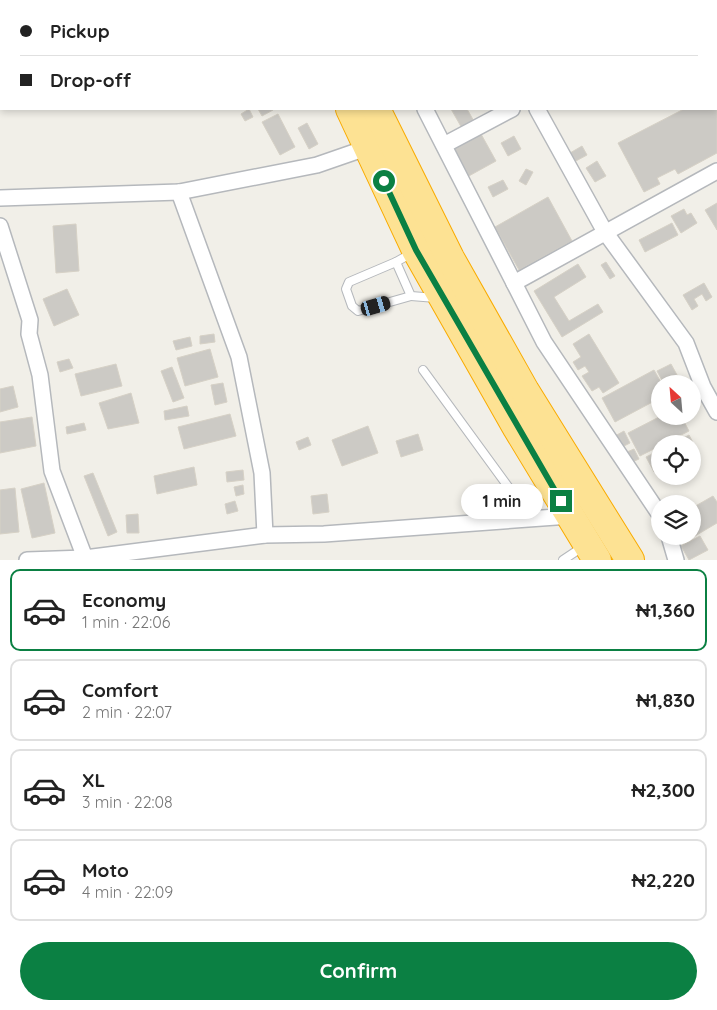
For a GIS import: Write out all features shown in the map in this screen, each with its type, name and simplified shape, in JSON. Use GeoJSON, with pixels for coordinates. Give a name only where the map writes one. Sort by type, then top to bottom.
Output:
{"type":"FeatureCollection","features":[{"type":"Feature","properties":{"kind":"highway"},"geometry":{"type":"LineString","coordinates":[[350,110],[368,147],[406,256],[443,298],[592,552]]}},
{"type":"Feature","properties":{"kind":"highway"},"geometry":{"type":"LineString","coordinates":[[376,110],[450,258],[525,391],[630,560]]}},
{"type":"Feature","properties":{"kind":"street"},"geometry":{"type":"LineString","coordinates":[[426,110],[544,342],[651,502]]}},
{"type":"Feature","properties":{"kind":"street"},"geometry":{"type":"LineString","coordinates":[[444,145],[510,110]]}},
{"type":"Feature","properties":{"kind":"street"},"geometry":{"type":"LineString","coordinates":[[538,110],[605,232],[686,343],[703,387],[717,412]]}},
{"type":"Feature","properties":{"kind":"street"},"geometry":{"type":"LineString","coordinates":[[0,198],[179,192],[317,165],[368,147]]}},
{"type":"Feature","properties":{"kind":"street"},"geometry":{"type":"LineString","coordinates":[[514,283],[717,171]]}},
{"type":"Feature","properties":{"kind":"street"},"geometry":{"type":"LineString","coordinates":[[179,192],[239,357],[262,473],[265,536]]}},
{"type":"Feature","properties":{"kind":"street"},"geometry":{"type":"LineString","coordinates":[[0,226],[30,320],[29,334],[40,375],[52,471],[85,558]]}},
{"type":"Feature","properties":{"kind":"street"},"geometry":{"type":"LineString","coordinates":[[27,560],[85,558],[265,536],[324,534],[570,516]]}},
{"type":"Feature","properties":{"kind":"street"},"geometry":{"type":"LineString","coordinates":[[672,545],[676,560]]}},
{"type":"Feature","properties":{"kind":"lane"},"geometry":{"type":"LineString","coordinates":[[411,296],[406,256],[349,282],[346,289],[352,306],[358,312],[411,296],[443,298]]}},
{"type":"Feature","properties":{"kind":"lane"},"geometry":{"type":"LineString","coordinates":[[423,370],[531,518]]}},
{"type":"Feature","properties":{"kind":"lane"},"geometry":{"type":"LineString","coordinates":[[562,560],[592,552]]}},
{"type":"Feature","properties":{"kind":"building"},"geometry":{"type":"Polygon","coordinates":[[[250,110],[253,117],[245,121],[241,114],[250,110]]]}},
{"type":"Feature","properties":{"kind":"building"},"geometry":{"type":"Polygon","coordinates":[[[259,110],[273,110],[262,116],[259,110]]]}},
{"type":"Feature","properties":{"kind":"building"},"geometry":{"type":"Polygon","coordinates":[[[452,110],[468,110],[475,123],[463,130],[452,110]]]}},
{"type":"Feature","properties":{"kind":"building"},"geometry":{"type":"Polygon","coordinates":[[[682,110],[717,110],[717,153],[678,174],[675,169],[657,178],[660,184],[644,192],[618,143],[682,110]]]}},
{"type":"Feature","properties":{"kind":"building"},"geometry":{"type":"Polygon","coordinates":[[[278,114],[295,147],[280,155],[262,122],[278,114]]]}},
{"type":"Feature","properties":{"kind":"building"},"geometry":{"type":"Polygon","coordinates":[[[307,123],[318,144],[309,149],[298,128],[307,123]]]}},
{"type":"Feature","properties":{"kind":"building"},"geometry":{"type":"Polygon","coordinates":[[[481,134],[496,161],[467,177],[452,150],[481,134]]]}},
{"type":"Feature","properties":{"kind":"building"},"geometry":{"type":"Polygon","coordinates":[[[514,136],[521,149],[508,156],[501,143],[514,136]]]}},
{"type":"Feature","properties":{"kind":"building"},"geometry":{"type":"Polygon","coordinates":[[[582,146],[587,155],[574,162],[570,153],[582,146]]]}},
{"type":"Feature","properties":{"kind":"building"},"geometry":{"type":"Polygon","coordinates":[[[597,161],[606,176],[595,182],[586,168],[597,161]]]}},
{"type":"Feature","properties":{"kind":"building"},"geometry":{"type":"Polygon","coordinates":[[[526,169],[533,172],[526,185],[519,181],[526,169]]]}},
{"type":"Feature","properties":{"kind":"building"},"geometry":{"type":"Polygon","coordinates":[[[503,180],[508,189],[493,197],[488,187],[503,180]]]}},
{"type":"Feature","properties":{"kind":"building"},"geometry":{"type":"Polygon","coordinates":[[[548,197],[572,241],[519,270],[495,227],[548,197]]]}},
{"type":"Feature","properties":{"kind":"building"},"geometry":{"type":"Polygon","coordinates":[[[717,203],[717,230],[705,210],[717,203]]]}},
{"type":"Feature","properties":{"kind":"building"},"geometry":{"type":"Polygon","coordinates":[[[684,209],[687,215],[691,213],[697,223],[681,233],[671,216],[684,209]]]}},
{"type":"Feature","properties":{"kind":"building"},"geometry":{"type":"Polygon","coordinates":[[[672,223],[678,235],[645,252],[639,240],[672,223]]]}},
{"type":"Feature","properties":{"kind":"building"},"geometry":{"type":"Polygon","coordinates":[[[76,224],[79,271],[56,273],[53,226],[76,224]]]}},
{"type":"Feature","properties":{"kind":"building"},"geometry":{"type":"Polygon","coordinates":[[[606,262],[615,276],[610,279],[601,265],[606,262]]]}},
{"type":"Feature","properties":{"kind":"building"},"geometry":{"type":"Polygon","coordinates":[[[578,264],[586,277],[554,297],[569,321],[598,304],[603,312],[562,337],[534,291],[578,264]]]}},
{"type":"Feature","properties":{"kind":"building"},"geometry":{"type":"Polygon","coordinates":[[[704,283],[712,297],[706,301],[702,294],[694,299],[698,306],[692,310],[683,295],[704,283]]]}},
{"type":"Feature","properties":{"kind":"building"},"geometry":{"type":"Polygon","coordinates":[[[67,289],[79,315],[54,326],[43,299],[67,289]]]}},
{"type":"Feature","properties":{"kind":"building"},"geometry":{"type":"Polygon","coordinates":[[[214,334],[215,342],[200,344],[200,336],[214,334]]]}},
{"type":"Feature","properties":{"kind":"building"},"geometry":{"type":"Polygon","coordinates":[[[589,334],[619,383],[603,393],[599,387],[592,391],[582,376],[589,372],[585,366],[578,370],[573,362],[581,357],[573,344],[589,334]]]}},
{"type":"Feature","properties":{"kind":"building"},"geometry":{"type":"Polygon","coordinates":[[[190,337],[192,346],[176,350],[173,341],[190,337]]]}},
{"type":"Feature","properties":{"kind":"building"},"geometry":{"type":"Polygon","coordinates":[[[210,349],[218,377],[185,386],[177,358],[210,349]]]}},
{"type":"Feature","properties":{"kind":"building"},"geometry":{"type":"Polygon","coordinates":[[[69,359],[73,368],[60,372],[57,362],[69,359]]]}},
{"type":"Feature","properties":{"kind":"building"},"geometry":{"type":"Polygon","coordinates":[[[116,364],[122,386],[81,396],[75,374],[116,364]]]}},
{"type":"Feature","properties":{"kind":"building"},"geometry":{"type":"Polygon","coordinates":[[[671,364],[677,375],[659,375],[657,371],[671,364]]]}},
{"type":"Feature","properties":{"kind":"building"},"geometry":{"type":"Polygon","coordinates":[[[172,367],[184,398],[173,402],[161,371],[172,367]]]}},
{"type":"Feature","properties":{"kind":"building"},"geometry":{"type":"Polygon","coordinates":[[[654,370],[657,375],[651,375],[651,403],[615,422],[602,398],[654,370]]]}},
{"type":"Feature","properties":{"kind":"building"},"geometry":{"type":"Polygon","coordinates":[[[223,383],[227,402],[215,405],[211,385],[223,383]]]}},
{"type":"Feature","properties":{"kind":"building"},"geometry":{"type":"Polygon","coordinates":[[[13,386],[18,407],[0,412],[0,389],[13,386]]]}},
{"type":"Feature","properties":{"kind":"building"},"geometry":{"type":"Polygon","coordinates":[[[131,393],[139,423],[108,429],[99,403],[131,393]]]}},
{"type":"Feature","properties":{"kind":"building"},"geometry":{"type":"Polygon","coordinates":[[[187,406],[189,416],[165,420],[164,411],[187,406]]]}},
{"type":"Feature","properties":{"kind":"building"},"geometry":{"type":"Polygon","coordinates":[[[230,414],[236,436],[184,449],[178,427],[230,414]]]}},
{"type":"Feature","properties":{"kind":"building"},"geometry":{"type":"Polygon","coordinates":[[[32,417],[36,446],[0,453],[0,422],[32,417]]]}},
{"type":"Feature","properties":{"kind":"building"},"geometry":{"type":"Polygon","coordinates":[[[651,421],[651,425],[686,425],[689,431],[681,435],[651,435],[651,450],[640,456],[628,433],[651,421]]]}},
{"type":"Feature","properties":{"kind":"building"},"geometry":{"type":"Polygon","coordinates":[[[84,423],[86,430],[67,434],[66,427],[84,423]]]}},
{"type":"Feature","properties":{"kind":"building"},"geometry":{"type":"Polygon","coordinates":[[[368,426],[378,453],[342,466],[332,440],[368,426]]]}},
{"type":"Feature","properties":{"kind":"building"},"geometry":{"type":"Polygon","coordinates":[[[624,431],[630,443],[622,447],[615,436],[624,431]]]}},
{"type":"Feature","properties":{"kind":"building"},"geometry":{"type":"Polygon","coordinates":[[[418,434],[423,450],[401,457],[396,441],[418,434]]]}},
{"type":"Feature","properties":{"kind":"building"},"geometry":{"type":"Polygon","coordinates":[[[308,437],[311,445],[299,450],[296,442],[308,437]]]}},
{"type":"Feature","properties":{"kind":"building"},"geometry":{"type":"Polygon","coordinates":[[[634,449],[639,459],[632,462],[627,452],[634,449]]]}},
{"type":"Feature","properties":{"kind":"building"},"geometry":{"type":"Polygon","coordinates":[[[651,454],[651,466],[646,457],[651,454]]]}},
{"type":"Feature","properties":{"kind":"building"},"geometry":{"type":"Polygon","coordinates":[[[194,467],[197,485],[157,494],[154,476],[194,467]]]}},
{"type":"Feature","properties":{"kind":"building"},"geometry":{"type":"Polygon","coordinates":[[[243,470],[244,480],[227,482],[226,472],[243,470]]]}},
{"type":"Feature","properties":{"kind":"building"},"geometry":{"type":"Polygon","coordinates":[[[93,473],[117,532],[108,536],[84,476],[93,473]]]}},
{"type":"Feature","properties":{"kind":"building"},"geometry":{"type":"Polygon","coordinates":[[[44,483],[55,533],[32,538],[21,489],[44,483]]]}},
{"type":"Feature","properties":{"kind":"building"},"geometry":{"type":"Polygon","coordinates":[[[243,485],[244,494],[236,496],[234,487],[243,485]]]}},
{"type":"Feature","properties":{"kind":"building"},"geometry":{"type":"Polygon","coordinates":[[[15,488],[19,532],[0,534],[0,490],[15,488]]]}},
{"type":"Feature","properties":{"kind":"building"},"geometry":{"type":"Polygon","coordinates":[[[327,494],[329,512],[313,514],[311,496],[327,494]]]}},
{"type":"Feature","properties":{"kind":"building"},"geometry":{"type":"Polygon","coordinates":[[[713,496],[717,502],[717,523],[701,532],[701,503],[713,496]]]}},
{"type":"Feature","properties":{"kind":"building"},"geometry":{"type":"Polygon","coordinates":[[[235,501],[238,511],[227,514],[225,504],[235,501]]]}},
{"type":"Feature","properties":{"kind":"building"},"geometry":{"type":"Polygon","coordinates":[[[138,514],[139,533],[127,533],[126,515],[138,514]]]}},
{"type":"Feature","properties":{"kind":"building"},"geometry":{"type":"Polygon","coordinates":[[[701,538],[708,550],[689,560],[681,546],[701,545],[701,538]]]}},
{"type":"Feature","properties":{"kind":"route"},"geometry":{"type":"LineString","coordinates":[[384,181],[416,250],[561,501]]}}]}
